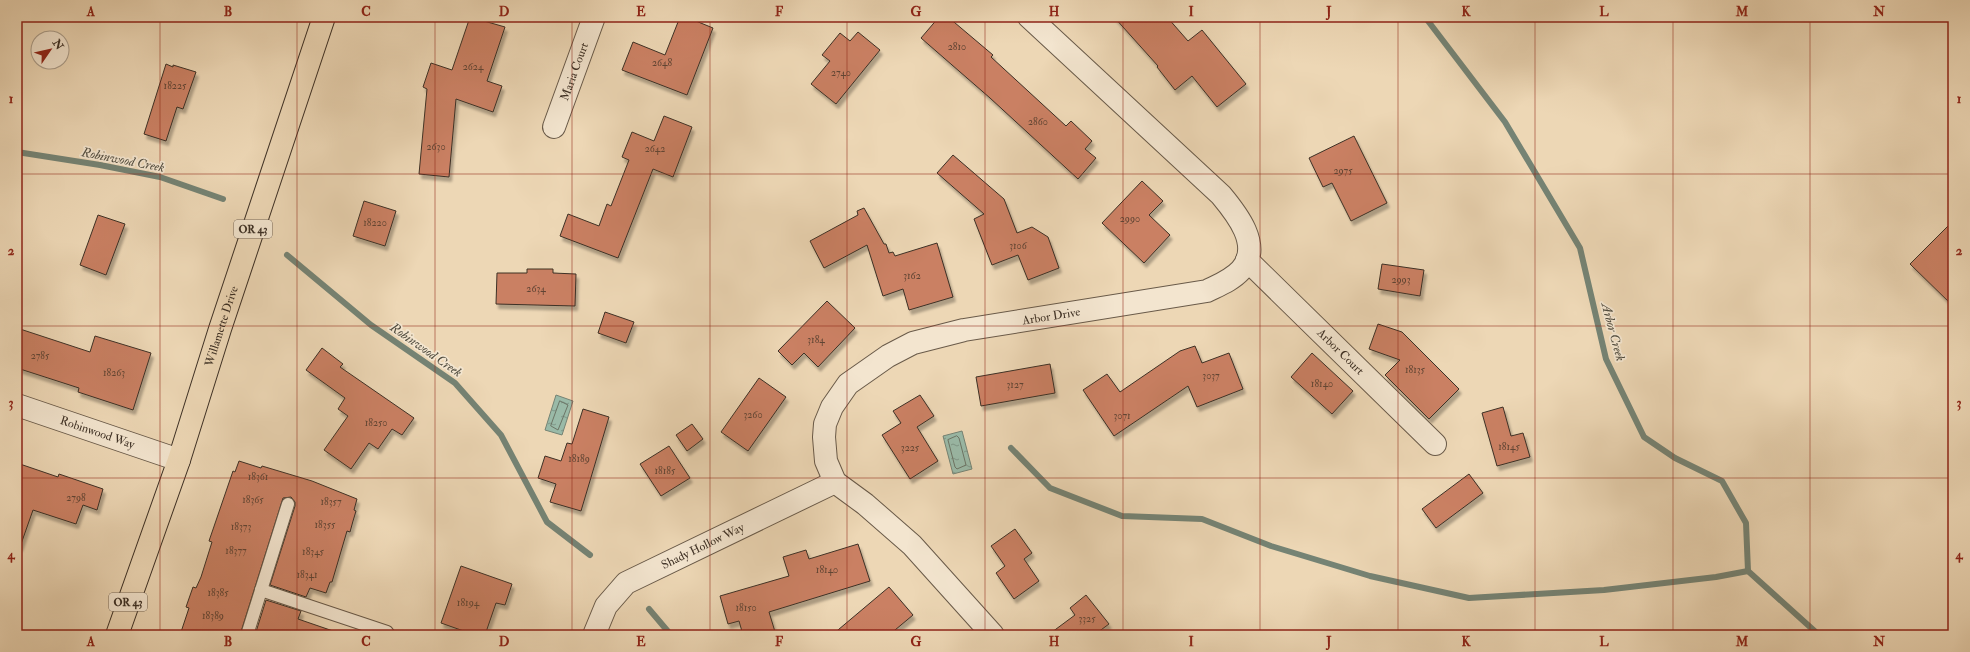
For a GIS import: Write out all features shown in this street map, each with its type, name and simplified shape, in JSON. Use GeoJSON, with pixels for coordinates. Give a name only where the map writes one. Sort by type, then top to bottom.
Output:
{"type":"FeatureCollection","features":[{"type":"Feature","properties":{"kind":"main road","name":"Willamette Drive"},"geometry":{"type":"LineString","coordinates":[[118,635],[179,460],[220,329],[324,17]]}},
{"type":"Feature","properties":{"kind":"street","name":"Maria Court"},"geometry":{"type":"LineString","coordinates":[[554,127],[594,17]]}},
{"type":"Feature","properties":{"kind":"street"},"geometry":{"type":"LineString","coordinates":[[1029,17],[1221,195],[1238,215],[1244,226],[1248,249],[1247,260]]}},
{"type":"Feature","properties":{"kind":"street","name":"Arbor Court"},"geometry":{"type":"LineString","coordinates":[[1247,260],[1435,444]]}},
{"type":"Feature","properties":{"kind":"street","name":"Arbor Drive"},"geometry":{"type":"LineString","coordinates":[[835,482],[826,461],[824,437],[825,424],[832,407],[848,384],[888,356],[913,344],[964,330],[1207,291],[1231,279],[1242,269],[1247,260]]}},
{"type":"Feature","properties":{"kind":"street","name":"Robinwood Way"},"geometry":{"type":"LineString","coordinates":[[17,405],[179,460]]}},
{"type":"Feature","properties":{"kind":"street"},"geometry":{"type":"LineString","coordinates":[[835,482],[865,504],[912,545],[993,635]]}},
{"type":"Feature","properties":{"kind":"street","name":"Shady Hollow Way"},"geometry":{"type":"LineString","coordinates":[[594,635],[606,606],[626,583],[835,482]]}},
{"type":"Feature","properties":{"kind":"lane"},"geometry":{"type":"LineString","coordinates":[[247,635],[288,504]]}},
{"type":"Feature","properties":{"kind":"lane"},"geometry":{"type":"LineString","coordinates":[[261,590],[387,632],[389,635]]}},
{"type":"Feature","properties":{"kind":"water"},"geometry":{"type":"Polygon","coordinates":[[[556,395],[573,401],[562,435],[545,430],[556,395]]]}},
{"type":"Feature","properties":{"kind":"water"},"geometry":{"type":"Polygon","coordinates":[[[962,431],[972,469],[953,474],[943,436],[962,431]]]}},
{"type":"Feature","properties":{"kind":"building"},"geometry":{"type":"Polygon","coordinates":[[[470,17],[505,27],[487,81],[502,86],[493,112],[456,99],[449,177],[419,174],[427,89],[423,87],[431,63],[452,70],[470,17]]]}},
{"type":"Feature","properties":{"kind":"building"},"geometry":{"type":"Polygon","coordinates":[[[680,17],[686,17],[713,28],[687,95],[622,70],[633,42],[665,55],[680,17]]]}},
{"type":"Feature","properties":{"kind":"building"},"geometry":{"type":"Polygon","coordinates":[[[939,17],[948,17],[993,55],[991,57],[1066,126],[1071,121],[1092,141],[1085,149],[1096,158],[1078,179],[990,98],[921,38],[939,17]]]}},
{"type":"Feature","properties":{"kind":"building"},"geometry":{"type":"Polygon","coordinates":[[[1114,17],[1167,17],[1188,41],[1202,30],[1246,84],[1217,107],[1192,76],[1175,90],[1157,67],[1158,66],[1114,17]]]}},
{"type":"Feature","properties":{"kind":"building"},"geometry":{"type":"Polygon","coordinates":[[[858,32],[880,50],[836,104],[811,84],[830,61],[822,55],[840,33],[850,41],[858,32]]]}},
{"type":"Feature","properties":{"kind":"building"},"geometry":{"type":"Polygon","coordinates":[[[166,64],[196,72],[183,109],[177,107],[166,141],[144,134],[166,64]]]}},
{"type":"Feature","properties":{"kind":"building"},"geometry":{"type":"Polygon","coordinates":[[[664,116],[692,127],[673,177],[653,169],[618,258],[560,236],[568,214],[599,226],[607,204],[611,206],[629,160],[622,157],[632,132],[654,141],[664,116]]]}},
{"type":"Feature","properties":{"kind":"building"},"geometry":{"type":"Polygon","coordinates":[[[1354,136],[1387,203],[1351,221],[1332,183],[1323,187],[1309,158],[1354,136]]]}},
{"type":"Feature","properties":{"kind":"building"},"geometry":{"type":"Polygon","coordinates":[[[953,155],[1004,199],[1017,233],[1032,227],[1048,237],[1059,268],[1028,280],[1018,255],[992,265],[974,219],[984,214],[937,173],[953,155]]]}},
{"type":"Feature","properties":{"kind":"building"},"geometry":{"type":"Polygon","coordinates":[[[1142,181],[1163,201],[1149,215],[1170,235],[1144,263],[1102,223],[1142,181]]]}},
{"type":"Feature","properties":{"kind":"building"},"geometry":{"type":"Polygon","coordinates":[[[364,201],[396,211],[385,246],[353,236],[364,201]]]}},
{"type":"Feature","properties":{"kind":"building"},"geometry":{"type":"Polygon","coordinates":[[[864,208],[884,244],[886,244],[889,253],[893,252],[895,256],[937,243],[953,297],[909,310],[903,289],[883,296],[867,245],[824,268],[810,241],[858,215],[857,211],[864,208]]]}},
{"type":"Feature","properties":{"kind":"building"},"geometry":{"type":"Polygon","coordinates":[[[98,215],[125,224],[106,275],[80,265],[98,215]]]}},
{"type":"Feature","properties":{"kind":"building"},"geometry":{"type":"Polygon","coordinates":[[[1953,221],[1953,306],[1910,264],[1953,221]]]}},
{"type":"Feature","properties":{"kind":"building"},"geometry":{"type":"Polygon","coordinates":[[[1382,264],[1424,270],[1420,296],[1378,289],[1382,264]]]}},
{"type":"Feature","properties":{"kind":"building"},"geometry":{"type":"Polygon","coordinates":[[[527,269],[553,269],[553,273],[576,274],[575,306],[496,304],[497,273],[527,273],[527,269]]]}},
{"type":"Feature","properties":{"kind":"building"},"geometry":{"type":"Polygon","coordinates":[[[827,301],[855,328],[818,367],[804,353],[792,365],[778,351],[827,301]]]}},
{"type":"Feature","properties":{"kind":"building"},"geometry":{"type":"Polygon","coordinates":[[[605,312],[634,322],[626,343],[598,333],[605,312]]]}},
{"type":"Feature","properties":{"kind":"building"},"geometry":{"type":"Polygon","coordinates":[[[1378,324],[1402,332],[1459,389],[1429,419],[1385,375],[1400,360],[1369,349],[1378,324]]]}},
{"type":"Feature","properties":{"kind":"building"},"geometry":{"type":"Polygon","coordinates":[[[17,328],[90,352],[95,336],[151,353],[133,410],[78,392],[79,388],[17,368],[17,328]]]}},
{"type":"Feature","properties":{"kind":"building"},"geometry":{"type":"Polygon","coordinates":[[[1195,346],[1202,363],[1229,353],[1243,389],[1197,407],[1188,386],[1114,436],[1083,390],[1107,374],[1120,392],[1180,351],[1195,346]]]}},
{"type":"Feature","properties":{"kind":"building"},"geometry":{"type":"Polygon","coordinates":[[[322,348],[343,364],[340,367],[414,418],[402,435],[392,429],[378,449],[369,443],[351,469],[324,450],[348,416],[338,409],[345,398],[306,370],[322,348]]]}},
{"type":"Feature","properties":{"kind":"building"},"geometry":{"type":"Polygon","coordinates":[[[1312,353],[1353,391],[1332,414],[1291,377],[1312,353]]]}},
{"type":"Feature","properties":{"kind":"building"},"geometry":{"type":"Polygon","coordinates":[[[1050,364],[1055,393],[981,406],[976,377],[1050,364]]]}},
{"type":"Feature","properties":{"kind":"building"},"geometry":{"type":"Polygon","coordinates":[[[759,378],[786,397],[748,451],[721,432],[759,378]]]}},
{"type":"Feature","properties":{"kind":"building"},"geometry":{"type":"Polygon","coordinates":[[[920,395],[934,416],[917,427],[938,461],[910,479],[882,435],[901,423],[893,411],[920,395]]]}},
{"type":"Feature","properties":{"kind":"building"},"geometry":{"type":"Polygon","coordinates":[[[1503,407],[1511,436],[1523,433],[1530,457],[1497,466],[1482,413],[1503,407]]]}},
{"type":"Feature","properties":{"kind":"building"},"geometry":{"type":"Polygon","coordinates":[[[583,409],[609,417],[581,511],[550,502],[556,484],[538,478],[545,456],[561,461],[567,443],[572,444],[583,409]]]}},
{"type":"Feature","properties":{"kind":"building"},"geometry":{"type":"Polygon","coordinates":[[[692,424],[703,439],[687,451],[676,435],[692,424]]]}},
{"type":"Feature","properties":{"kind":"building"},"geometry":{"type":"Polygon","coordinates":[[[669,446],[690,478],[661,496],[640,464],[669,446]]]}},
{"type":"Feature","properties":{"kind":"building"},"geometry":{"type":"Polygon","coordinates":[[[239,461],[261,468],[262,466],[312,481],[357,499],[354,510],[356,511],[350,532],[347,531],[332,582],[330,582],[326,593],[310,588],[306,597],[270,585],[295,506],[295,502],[291,497],[283,498],[240,635],[180,635],[189,608],[186,607],[193,587],[196,588],[201,577],[212,542],[209,541],[233,471],[235,472],[239,461]]]}},
{"type":"Feature","properties":{"kind":"building"},"geometry":{"type":"Polygon","coordinates":[[[17,463],[58,477],[59,474],[103,489],[97,510],[83,505],[76,524],[33,510],[20,547],[17,546],[17,463]]]}},
{"type":"Feature","properties":{"kind":"building"},"geometry":{"type":"Polygon","coordinates":[[[1469,474],[1483,493],[1436,528],[1422,509],[1469,474]]]}},
{"type":"Feature","properties":{"kind":"building"},"geometry":{"type":"Polygon","coordinates":[[[1015,529],[1032,553],[1024,559],[1039,581],[1014,599],[996,573],[1005,566],[991,546],[1015,529]]]}},
{"type":"Feature","properties":{"kind":"building"},"geometry":{"type":"Polygon","coordinates":[[[858,544],[870,581],[769,612],[776,635],[743,635],[739,621],[728,624],[720,596],[789,576],[783,557],[806,550],[809,559],[858,544]]]}},
{"type":"Feature","properties":{"kind":"building"},"geometry":{"type":"Polygon","coordinates":[[[461,566],[512,584],[505,605],[496,603],[485,635],[475,635],[441,623],[461,566]]]}},
{"type":"Feature","properties":{"kind":"building"},"geometry":{"type":"Polygon","coordinates":[[[889,587],[913,615],[889,635],[832,635],[889,587]]]}},
{"type":"Feature","properties":{"kind":"building"},"geometry":{"type":"Polygon","coordinates":[[[1086,595],[1109,624],[1094,635],[1048,635],[1075,615],[1070,608],[1086,595]]]}},
{"type":"Feature","properties":{"kind":"building"},"geometry":{"type":"Polygon","coordinates":[[[266,600],[301,611],[298,619],[336,632],[336,635],[255,635],[266,600]]]}},
{"type":"Feature","properties":{"kind":"waterway","name":"Arbor Creek"},"geometry":{"type":"LineString","coordinates":[[1425,17],[1505,122],[1580,248],[1606,359],[1644,437],[1675,458],[1722,481],[1746,523],[1748,571],[1819,635]]}},
{"type":"Feature","properties":{"kind":"waterway","name":"Robinwood Creek"},"geometry":{"type":"LineString","coordinates":[[17,152],[100,165],[160,177],[223,199]]}},
{"type":"Feature","properties":{"kind":"waterway","name":"Robinwood Creek"},"geometry":{"type":"LineString","coordinates":[[287,255],[371,325],[455,383],[501,435],[547,522],[590,555]]}},
{"type":"Feature","properties":{"kind":"waterway"},"geometry":{"type":"LineString","coordinates":[[1011,448],[1050,488],[1122,516],[1202,519],[1271,546],[1370,576],[1469,598],[1604,590],[1716,577],[1748,571]]}},
{"type":"Feature","properties":{"kind":"waterway","name":"Robinwood Creek"},"geometry":{"type":"LineString","coordinates":[[649,609],[671,635]]}}]}
